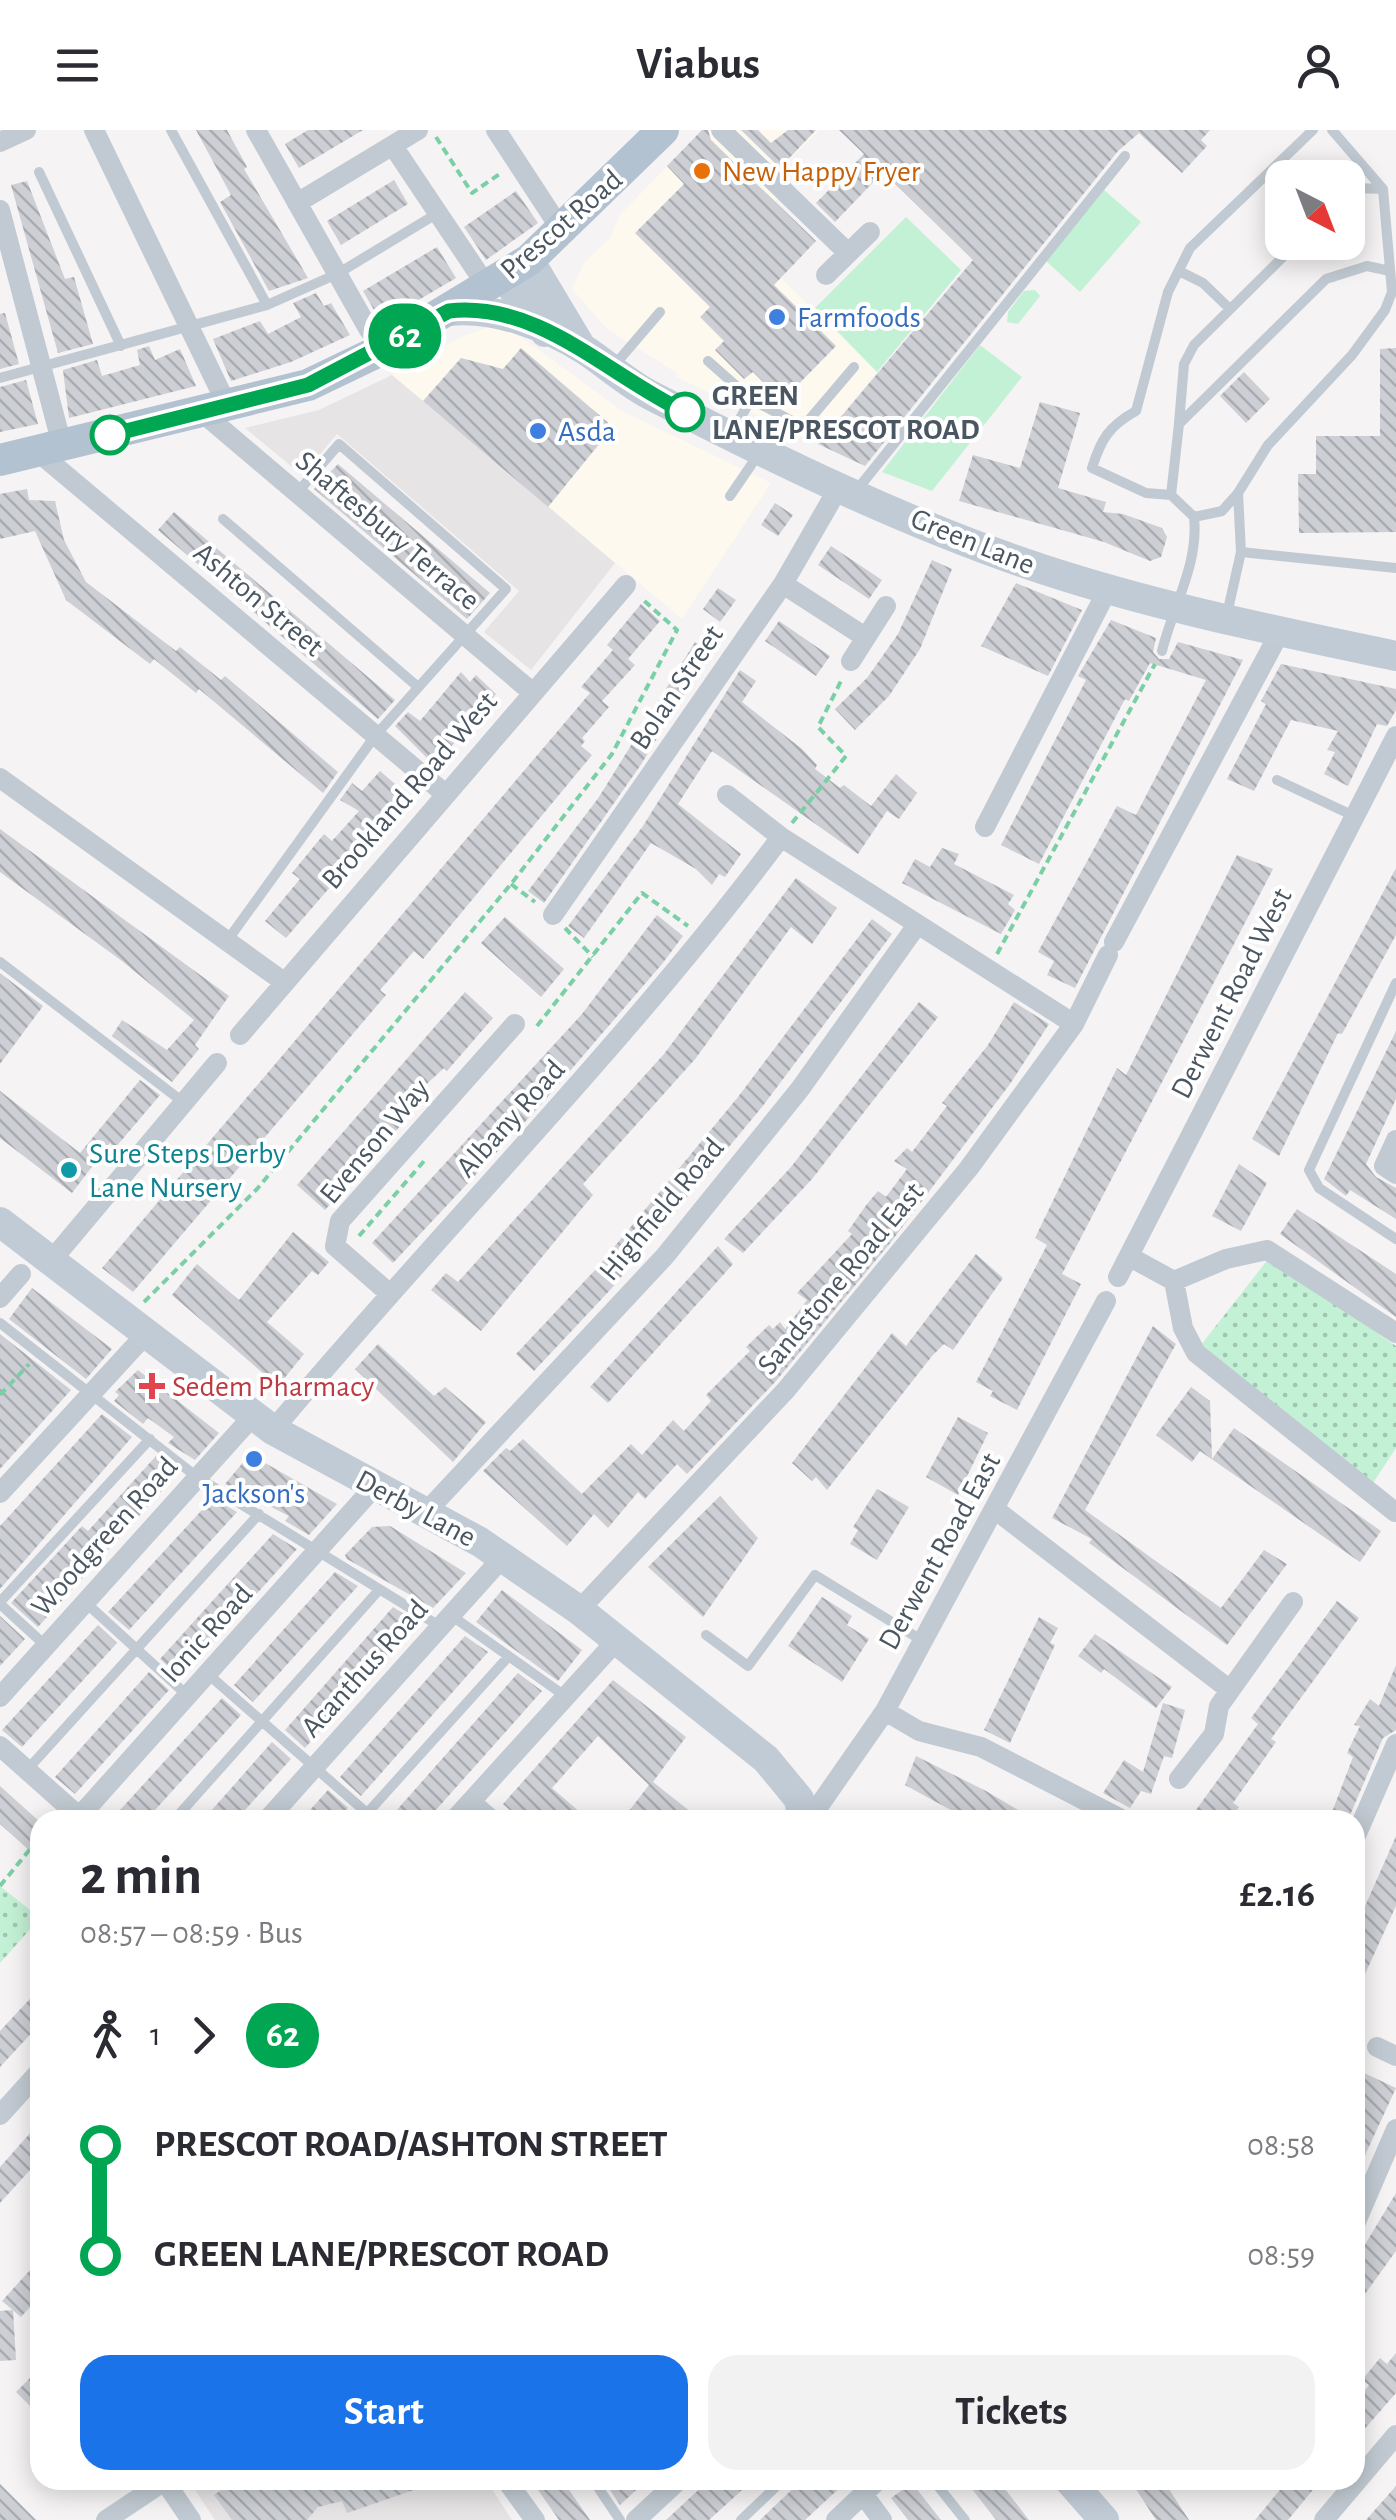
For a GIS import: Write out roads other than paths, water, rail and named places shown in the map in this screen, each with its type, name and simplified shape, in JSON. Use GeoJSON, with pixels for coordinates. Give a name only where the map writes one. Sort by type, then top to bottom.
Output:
{"type":"FeatureCollection","features":[{"type":"Feature","properties":{"kind":"main road","name":"Prescot Road"},"geometry":{"type":"LineString","coordinates":[[0,460],[216,411],[308,385],[449,311],[507,275],[562,231],[663,130]]}},
{"type":"Feature","properties":{"kind":"main road","name":"Green Lane"},"geometry":{"type":"LineString","coordinates":[[507,275],[581,347],[650,396],[847,490],[1039,568],[1108,589],[1396,656]]}},
{"type":"Feature","properties":{"kind":"main road"},"geometry":{"type":"LineString","coordinates":[[507,275],[545,332]]}},
{"type":"Feature","properties":{"kind":"main road","name":"Green Lane"},"geometry":{"type":"LineString","coordinates":[[449,311],[491,312],[581,347]]}},
{"type":"Feature","properties":{"kind":"main road","name":"Derby Lane"},"geometry":{"type":"LineString","coordinates":[[0,1222],[263,1423],[504,1556],[580,1610],[766,1760],[799,1799],[803,1810]]}},
{"type":"Feature","properties":{"kind":"main road"},"geometry":{"type":"LineString","coordinates":[[1086,2490],[1104,2520]]}},
{"type":"Feature","properties":{"kind":"street"},"geometry":{"type":"LineString","coordinates":[[0,142],[26,130]]}},
{"type":"Feature","properties":{"kind":"street"},"geometry":{"type":"LineString","coordinates":[[94,130],[191,326],[216,411]]}},
{"type":"Feature","properties":{"kind":"street"},"geometry":{"type":"LineString","coordinates":[[256,130],[366,325]]}},
{"type":"Feature","properties":{"kind":"street"},"geometry":{"type":"LineString","coordinates":[[297,203],[418,130]]}},
{"type":"Feature","properties":{"kind":"street"},"geometry":{"type":"LineString","coordinates":[[496,130],[562,231]]}},
{"type":"Feature","properties":{"kind":"street"},"geometry":{"type":"LineString","coordinates":[[721,130],[848,253]]}},
{"type":"Feature","properties":{"kind":"street"},"geometry":{"type":"LineString","coordinates":[[393,146],[439,212],[507,275]]}},
{"type":"Feature","properties":{"kind":"street"},"geometry":{"type":"LineString","coordinates":[[0,210],[40,369],[50,448]]}},
{"type":"Feature","properties":{"kind":"street"},"geometry":{"type":"LineString","coordinates":[[826,275],[870,232]]}},
{"type":"Feature","properties":{"kind":"street","name":"Shaftesbury Terrace"},"geometry":{"type":"LineString","coordinates":[[216,411],[297,493],[533,692]]}},
{"type":"Feature","properties":{"kind":"street","name":"Ashton Street"},"geometry":{"type":"LineString","coordinates":[[50,448],[444,793]]}},
{"type":"Feature","properties":{"kind":"street","name":"Bolan Street"},"geometry":{"type":"LineString","coordinates":[[553,915],[847,490]]}},
{"type":"Feature","properties":{"kind":"street"},"geometry":{"type":"LineString","coordinates":[[783,584],[865,637]]}},
{"type":"Feature","properties":{"kind":"street","name":"Brookland Road West"},"geometry":{"type":"LineString","coordinates":[[240,1035],[626,585]]}},
{"type":"Feature","properties":{"kind":"street"},"geometry":{"type":"LineString","coordinates":[[985,827],[1108,589]]}},
{"type":"Feature","properties":{"kind":"street"},"geometry":{"type":"LineString","coordinates":[[851,661],[886,606]]}},
{"type":"Feature","properties":{"kind":"street","name":"Sandstone Road East"},"geometry":{"type":"LineString","coordinates":[[580,1610],[786,1390],[970,1168],[1074,1024],[1280,632]]}},
{"type":"Feature","properties":{"kind":"street","name":"Derwent Road West"},"geometry":{"type":"LineString","coordinates":[[1118,1278],[1396,736]]}},
{"type":"Feature","properties":{"kind":"street"},"geometry":{"type":"LineString","coordinates":[[0,778],[284,982]]}},
{"type":"Feature","properties":{"kind":"street"},"geometry":{"type":"LineString","coordinates":[[727,795],[782,836],[1074,1024]]}},
{"type":"Feature","properties":{"kind":"street","name":"Albany Road"},"geometry":{"type":"LineString","coordinates":[[263,1423],[390,1294],[542,1129],[705,939],[782,836]]}},
{"type":"Feature","properties":{"kind":"street","name":"Highfield Road"},"geometry":{"type":"LineString","coordinates":[[426,1512],[666,1256],[800,1088],[917,925]]}},
{"type":"Feature","properties":{"kind":"street","name":"Evenson Way"},"geometry":{"type":"LineString","coordinates":[[390,1294],[334,1246],[340,1221],[515,1024]]}},
{"type":"Feature","properties":{"kind":"street"},"geometry":{"type":"LineString","coordinates":[[52,1262],[217,1063]]}},
{"type":"Feature","properties":{"kind":"street"},"geometry":{"type":"LineString","coordinates":[[1390,1170],[1396,1140]]}},
{"type":"Feature","properties":{"kind":"street"},"geometry":{"type":"LineString","coordinates":[[1174,1281],[1236,1255],[1267,1250],[1396,1333]]}},
{"type":"Feature","properties":{"kind":"street"},"geometry":{"type":"LineString","coordinates":[[1130,1257],[1174,1281]]}},
{"type":"Feature","properties":{"kind":"street"},"geometry":{"type":"LineString","coordinates":[[0,1298],[20,1275]]}},
{"type":"Feature","properties":{"kind":"street"},"geometry":{"type":"LineString","coordinates":[[1174,1281],[1183,1328],[1196,1353],[1395,1512]]}},
{"type":"Feature","properties":{"kind":"street","name":"Derwent Road East"},"geometry":{"type":"LineString","coordinates":[[813,1810],[885,1710],[996,1511],[1106,1301]]}},
{"type":"Feature","properties":{"kind":"street"},"geometry":{"type":"LineString","coordinates":[[0,1493],[92,1393],[138,1326]]}},
{"type":"Feature","properties":{"kind":"street","name":"Woodgreen Road"},"geometry":{"type":"LineString","coordinates":[[0,1697],[197,1477],[263,1423]]}},
{"type":"Feature","properties":{"kind":"street","name":"Ionic Road"},"geometry":{"type":"LineString","coordinates":[[88,1810],[375,1486]]}},
{"type":"Feature","properties":{"kind":"street"},"geometry":{"type":"LineString","coordinates":[[996,1511],[1230,1690]]}},
{"type":"Feature","properties":{"kind":"street","name":"Acanthus Road"},"geometry":{"type":"LineString","coordinates":[[276,1810],[504,1556]]}},
{"type":"Feature","properties":{"kind":"street"},"geometry":{"type":"LineString","coordinates":[[1180,1779],[1214,1734],[1219,1706],[1293,1602]]}},
{"type":"Feature","properties":{"kind":"street"},"geometry":{"type":"LineString","coordinates":[[463,1810],[618,1639]]}},
{"type":"Feature","properties":{"kind":"street"},"geometry":{"type":"LineString","coordinates":[[885,1710],[919,1731],[981,1747],[1104,1810]]}},
{"type":"Feature","properties":{"kind":"street"},"geometry":{"type":"LineString","coordinates":[[1365,1815],[1396,1744]]}},
{"type":"Feature","properties":{"kind":"street"},"geometry":{"type":"LineString","coordinates":[[0,1746],[72,1810]]}},
{"type":"Feature","properties":{"kind":"street"},"geometry":{"type":"LineString","coordinates":[[470,1802],[480,1810]]}},
{"type":"Feature","properties":{"kind":"street"},"geometry":{"type":"LineString","coordinates":[[0,2115],[30,2082]]}},
{"type":"Feature","properties":{"kind":"street"},"geometry":{"type":"LineString","coordinates":[[1365,2201],[1396,2130]]}},
{"type":"Feature","properties":{"kind":"street"},"geometry":{"type":"LineString","coordinates":[[1365,2472],[1396,2435]]}},
{"type":"Feature","properties":{"kind":"street"},"geometry":{"type":"LineString","coordinates":[[106,2520],[150,2490]]}},
{"type":"Feature","properties":{"kind":"street"},"geometry":{"type":"LineString","coordinates":[[172,2490],[191,2520]]}},
{"type":"Feature","properties":{"kind":"street"},"geometry":{"type":"LineString","coordinates":[[513,2490],[535,2520]]}},
{"type":"Feature","properties":{"kind":"street"},"geometry":{"type":"LineString","coordinates":[[636,2520],[669,2490]]}},
{"type":"Feature","properties":{"kind":"street"},"geometry":{"type":"LineString","coordinates":[[836,2520],[867,2490]]}},
{"type":"Feature","properties":{"kind":"street"},"geometry":{"type":"LineString","coordinates":[[871,2490],[882,2520]]}},
{"type":"Feature","properties":{"kind":"street"},"geometry":{"type":"LineString","coordinates":[[1324,2520],[1349,2490]]}},
{"type":"Feature","properties":{"kind":"lane"},"geometry":{"type":"LineString","coordinates":[[171,130],[267,305]]}},
{"type":"Feature","properties":{"kind":"lane"},"geometry":{"type":"LineString","coordinates":[[1162,650],[1174,604],[1194,556],[1194,517],[1171,494],[1146,493],[1092,468],[1102,438],[1114,423],[1136,411],[1168,292],[1190,248],[1312,130]]}},
{"type":"Feature","properties":{"kind":"lane"},"geometry":{"type":"LineString","coordinates":[[1194,517],[1222,511],[1238,493],[1268,445],[1352,355],[1385,310],[1392,292],[1383,189],[1332,130]]}},
{"type":"Feature","properties":{"kind":"lane"},"geometry":{"type":"LineString","coordinates":[[847,490],[1125,156]]}},
{"type":"Feature","properties":{"kind":"lane"},"geometry":{"type":"LineString","coordinates":[[39,172],[121,346]]}},
{"type":"Feature","properties":{"kind":"lane"},"geometry":{"type":"LineString","coordinates":[[1365,188],[1383,189]]}},
{"type":"Feature","properties":{"kind":"lane"},"geometry":{"type":"LineString","coordinates":[[0,378],[267,305],[336,274],[439,212]]}},
{"type":"Feature","properties":{"kind":"lane"},"geometry":{"type":"LineString","coordinates":[[1171,494],[1184,364],[1194,345],[1280,260]]}},
{"type":"Feature","properties":{"kind":"lane"},"geometry":{"type":"LineString","coordinates":[[1179,424],[1326,279],[1368,266],[1390,270]]}},
{"type":"Feature","properties":{"kind":"lane"},"geometry":{"type":"LineString","coordinates":[[1179,271],[1204,283],[1230,309]]}},
{"type":"Feature","properties":{"kind":"lane"},"geometry":{"type":"LineString","coordinates":[[611,368],[660,312]]}},
{"type":"Feature","properties":{"kind":"lane"},"geometry":{"type":"LineString","coordinates":[[708,361],[751,400],[803,427],[854,367]]}},
{"type":"Feature","properties":{"kind":"lane"},"geometry":{"type":"LineString","coordinates":[[732,434],[751,400]]}},
{"type":"Feature","properties":{"kind":"lane"},"geometry":{"type":"LineString","coordinates":[[227,942],[375,736],[506,589],[339,444],[297,493]]}},
{"type":"Feature","properties":{"kind":"lane"},"geometry":{"type":"LineString","coordinates":[[730,496],[762,449]]}},
{"type":"Feature","properties":{"kind":"lane"},"geometry":{"type":"LineString","coordinates":[[1226,617],[1241,552],[1238,493]]}},
{"type":"Feature","properties":{"kind":"lane"},"geometry":{"type":"LineString","coordinates":[[223,519],[418,687]]}},
{"type":"Feature","properties":{"kind":"lane"},"geometry":{"type":"LineString","coordinates":[[1241,552],[1396,568]]}},
{"type":"Feature","properties":{"kind":"lane"},"geometry":{"type":"LineString","coordinates":[[1277,780],[1355,816]]}},
{"type":"Feature","properties":{"kind":"lane"},"geometry":{"type":"LineString","coordinates":[[0,962],[182,1102]]}},
{"type":"Feature","properties":{"kind":"lane"},"geometry":{"type":"LineString","coordinates":[[1396,984],[1309,1170],[1319,1188],[1396,1239]]}},
{"type":"Feature","properties":{"kind":"lane"},"geometry":{"type":"LineString","coordinates":[[0,1323],[197,1477],[321,1550],[379,1590],[508,1657],[566,1696]]}},
{"type":"Feature","properties":{"kind":"lane"},"geometry":{"type":"LineString","coordinates":[[46,1646],[0,1603],[150,1439]]}},
{"type":"Feature","properties":{"kind":"lane"},"geometry":{"type":"LineString","coordinates":[[27,1770],[259,1514]]}},
{"type":"Feature","properties":{"kind":"lane"},"geometry":{"type":"LineString","coordinates":[[706,1635],[748,1666],[815,1574],[924,1642]]}},
{"type":"Feature","properties":{"kind":"lane"},"geometry":{"type":"LineString","coordinates":[[183,1810],[379,1590]]}},
{"type":"Feature","properties":{"kind":"lane"},"geometry":{"type":"LineString","coordinates":[[85,1602],[189,1697]]}},
{"type":"Feature","properties":{"kind":"lane"},"geometry":{"type":"LineString","coordinates":[[375,1810],[508,1657]]}},
{"type":"Feature","properties":{"kind":"lane"},"geometry":{"type":"LineString","coordinates":[[209,1675],[359,1810]]}},
{"type":"Feature","properties":{"kind":"lane"},"geometry":{"type":"LineString","coordinates":[[600,2490],[620,2520]]}},
{"type":"Feature","properties":{"kind":"lane"},"geometry":{"type":"LineString","coordinates":[[741,2520],[773,2490]]}},
{"type":"Feature","properties":{"kind":"lane"},"geometry":{"type":"LineString","coordinates":[[941,2490],[965,2520]]}},
{"type":"Feature","properties":{"kind":"place","name":"New Happy Fryer"},"geometry":{"type":"Point","coordinates":[702,171]}},
{"type":"Feature","properties":{"kind":"place","name":"Farmfoods"},"geometry":{"type":"Point","coordinates":[777,317]}},
{"type":"Feature","properties":{"kind":"place","name":"GREEN LANE/PRESCOT ROAD"},"geometry":{"type":"Point","coordinates":[685,412]}},
{"type":"Feature","properties":{"kind":"place","name":"Asda"},"geometry":{"type":"Point","coordinates":[538,431]}},
{"type":"Feature","properties":{"kind":"place","name":"Sure Steps Derby Lane Nursery"},"geometry":{"type":"Point","coordinates":[69,1170]}},
{"type":"Feature","properties":{"kind":"place","name":"Sedem Pharmacy"},"geometry":{"type":"Point","coordinates":[152,1386]}},
{"type":"Feature","properties":{"kind":"place","name":"Jackson's"},"geometry":{"type":"Point","coordinates":[254,1459]}}]}
